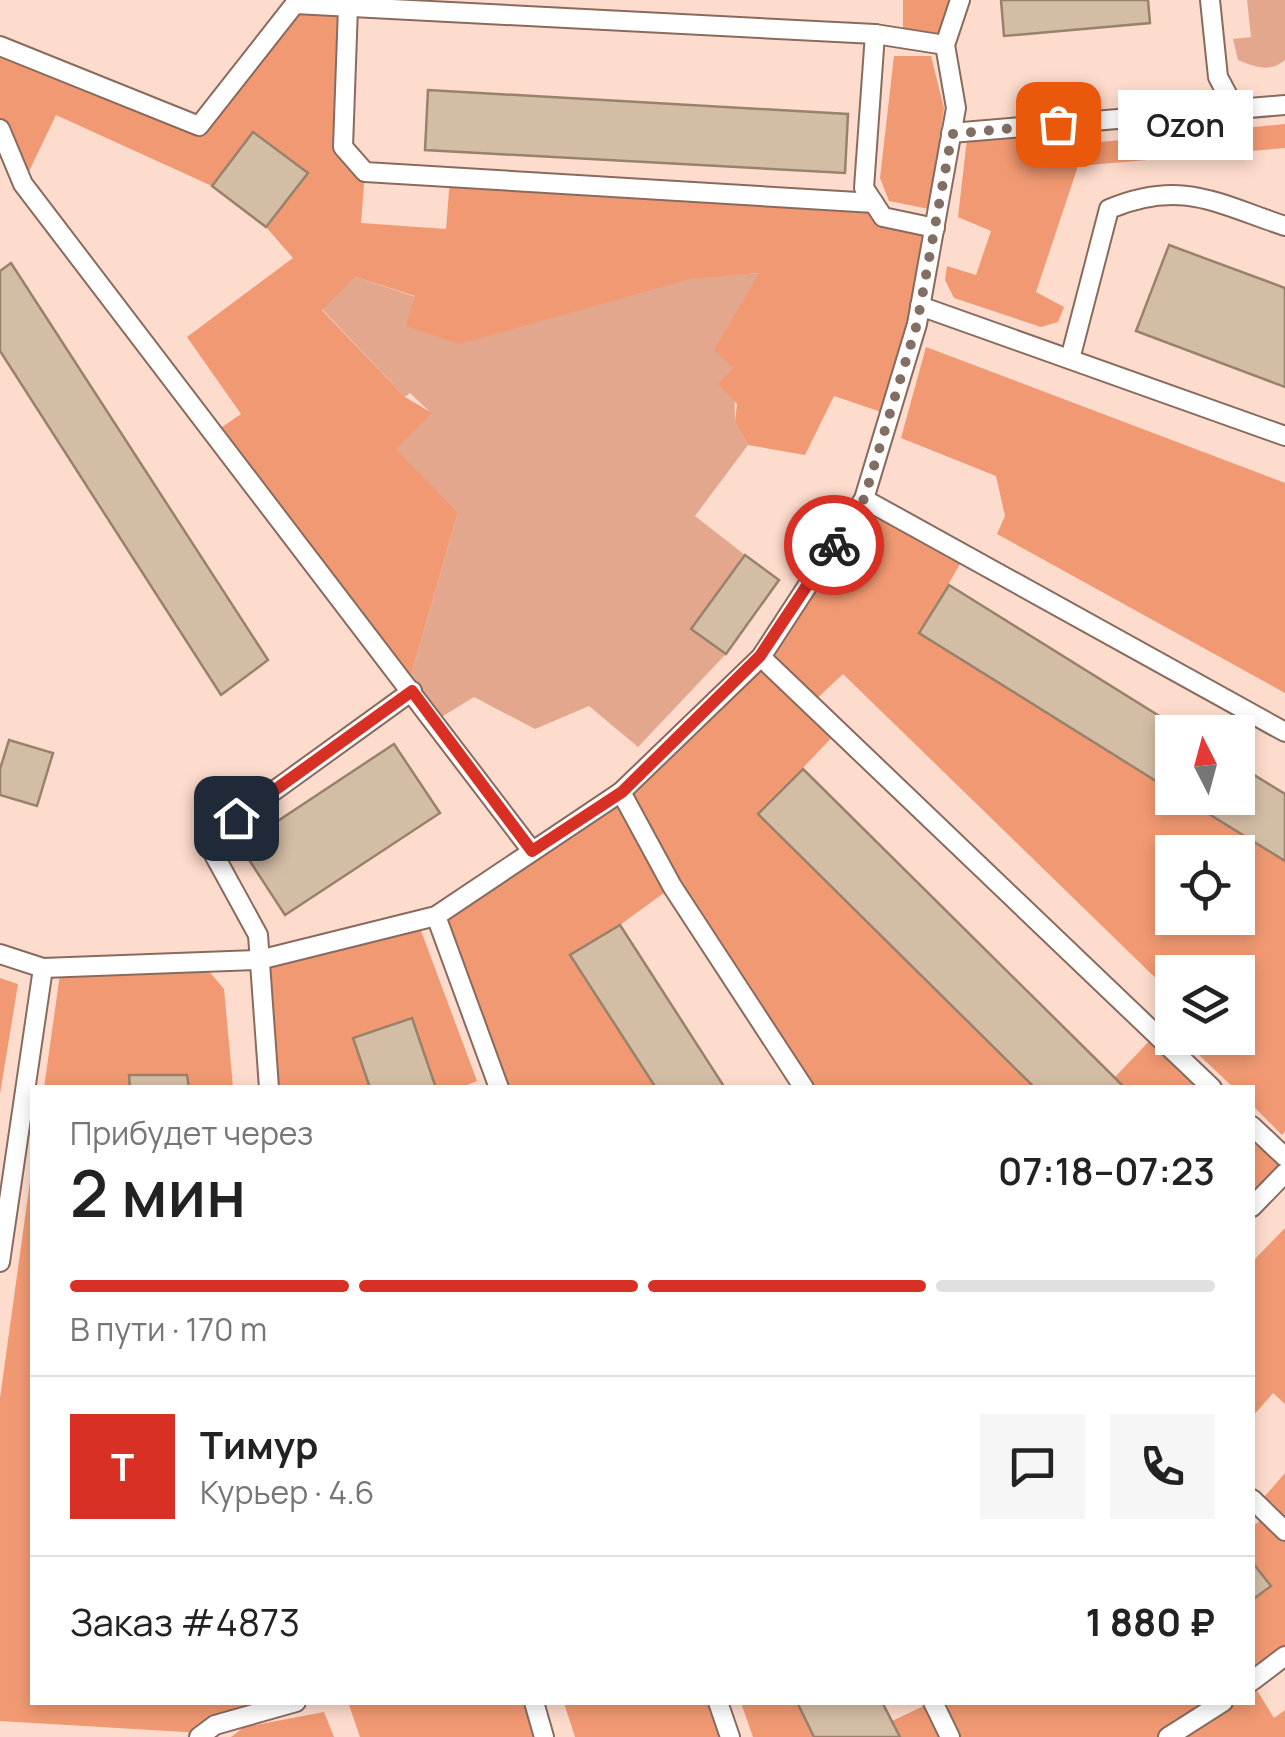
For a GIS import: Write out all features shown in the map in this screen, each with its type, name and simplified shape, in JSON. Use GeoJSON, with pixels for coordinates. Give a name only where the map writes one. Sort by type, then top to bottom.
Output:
{"type":"FeatureCollection","features":[{"type":"Feature","properties":{"kind":"lane"},"geometry":{"type":"LineString","coordinates":[[0,954],[43,968],[259,960],[436,916],[622,792],[760,656],[864,499],[920,306],[956,108],[945,45],[960,0]]}},
{"type":"Feature","properties":{"kind":"lane"},"geometry":{"type":"LineString","coordinates":[[1210,0],[1218,77],[1235,110]]}},
{"type":"Feature","properties":{"kind":"lane"},"geometry":{"type":"LineString","coordinates":[[0,46],[199,126],[296,2],[875,34],[945,45]]}},
{"type":"Feature","properties":{"kind":"lane"},"geometry":{"type":"LineString","coordinates":[[348,6],[342,147],[365,172],[874,203]]}},
{"type":"Feature","properties":{"kind":"lane"},"geometry":{"type":"LineString","coordinates":[[875,34],[864,188],[883,217],[935,228]]}},
{"type":"Feature","properties":{"kind":"lane"},"geometry":{"type":"LineString","coordinates":[[952,134],[1285,105]]}},
{"type":"Feature","properties":{"kind":"lane"},"geometry":{"type":"LineString","coordinates":[[0,129],[23,184],[532,851]]}},
{"type":"Feature","properties":{"kind":"lane"},"geometry":{"type":"LineString","coordinates":[[1070,359],[1109,209],[1142,195],[1190,194],[1285,226]]}},
{"type":"Feature","properties":{"kind":"lane"},"geometry":{"type":"LineString","coordinates":[[920,306],[1285,436]]}},
{"type":"Feature","properties":{"kind":"lane"},"geometry":{"type":"LineString","coordinates":[[864,499],[1285,732]]}},
{"type":"Feature","properties":{"kind":"lane"},"geometry":{"type":"LineString","coordinates":[[760,656],[1209,1085]]}},
{"type":"Feature","properties":{"kind":"lane"},"geometry":{"type":"LineString","coordinates":[[269,1085],[258,935],[206,840],[412,691]]}},
{"type":"Feature","properties":{"kind":"lane"},"geometry":{"type":"LineString","coordinates":[[622,792],[672,886],[802,1085]]}},
{"type":"Feature","properties":{"kind":"lane"},"geometry":{"type":"LineString","coordinates":[[436,916],[497,1085]]}},
{"type":"Feature","properties":{"kind":"lane"},"geometry":{"type":"LineString","coordinates":[[0,1262],[43,968]]}},
{"type":"Feature","properties":{"kind":"lane"},"geometry":{"type":"LineString","coordinates":[[1255,1129],[1285,1157]]}},
{"type":"Feature","properties":{"kind":"lane"},"geometry":{"type":"LineString","coordinates":[[1255,1204],[1285,1173]]}},
{"type":"Feature","properties":{"kind":"lane"},"geometry":{"type":"LineString","coordinates":[[1255,1501],[1285,1531]]}},
{"type":"Feature","properties":{"kind":"lane"},"geometry":{"type":"LineString","coordinates":[[1255,1679],[1285,1656]]}},
{"type":"Feature","properties":{"kind":"lane"},"geometry":{"type":"LineString","coordinates":[[199,1737],[215,1725],[285,1705]]}},
{"type":"Feature","properties":{"kind":"lane"},"geometry":{"type":"LineString","coordinates":[[535,1705],[544,1737]]}},
{"type":"Feature","properties":{"kind":"lane"},"geometry":{"type":"LineString","coordinates":[[719,1705],[730,1737]]}},
{"type":"Feature","properties":{"kind":"lane"},"geometry":{"type":"LineString","coordinates":[[934,1705],[950,1737]]}},
{"type":"Feature","properties":{"kind":"lane"},"geometry":{"type":"LineString","coordinates":[[1168,1737],[1191,1711]]}},
{"type":"Feature","properties":{"kind":"shaded area"},"geometry":{"type":"Polygon","coordinates":[[[298,0],[349,0],[343,146],[365,172],[361,223],[446,229],[450,178],[874,203],[883,217],[935,228],[890,415],[834,396],[805,455],[748,445],[735,422],[737,404],[718,384],[733,368],[714,350],[759,273],[690,279],[459,344],[406,326],[415,296],[356,277],[322,310],[405,397],[432,413],[396,449],[458,512],[408,686],[215,432],[241,414],[187,337],[293,258],[266,227],[308,173],[253,132],[212,186],[56,115],[23,184],[0,129],[0,46],[199,125],[298,0]]]}},
{"type":"Feature","properties":{"kind":"shaded area"},"geometry":{"type":"Polygon","coordinates":[[[903,0],[960,0],[945,45],[903,38],[903,0]]]}},
{"type":"Feature","properties":{"kind":"shaded area"},"geometry":{"type":"Polygon","coordinates":[[[1247,0],[1285,0],[1285,60],[1279,64],[1262,68],[1238,60],[1233,39],[1251,37],[1247,0]]]}},
{"type":"Feature","properties":{"kind":"shaded area"},"geometry":{"type":"Polygon","coordinates":[[[894,56],[931,56],[944,108],[929,209],[889,201],[880,178],[894,56]]]}},
{"type":"Feature","properties":{"kind":"shaded area"},"geometry":{"type":"Polygon","coordinates":[[[1285,124],[1285,148],[1078,166],[1036,292],[1064,307],[1058,322],[1041,327],[954,298],[945,280],[947,266],[976,275],[991,231],[958,217],[968,130],[1024,127],[1028,149],[1285,124]]]}},
{"type":"Feature","properties":{"kind":"shaded area"},"geometry":{"type":"Polygon","coordinates":[[[760,273],[734,369],[735,422],[748,445],[695,516],[745,555],[691,629],[726,654],[638,747],[589,706],[535,729],[474,697],[435,721],[408,686],[458,512],[395,449],[431,413],[410,393],[405,397],[322,309],[356,277],[416,297],[760,273]]]}},
{"type":"Feature","properties":{"kind":"shaded area"},"geometry":{"type":"Polygon","coordinates":[[[926,347],[1285,483],[1285,693],[997,534],[1005,516],[996,476],[901,438],[926,347]]]}},
{"type":"Feature","properties":{"kind":"shaded area"},"geometry":{"type":"Polygon","coordinates":[[[864,499],[965,555],[920,634],[1155,780],[1155,815],[1211,815],[1243,835],[1155,835],[1155,935],[1255,935],[1255,842],[1285,861],[1285,1131],[1282,1135],[1255,1108],[1255,1085],[1231,1085],[1199,1055],[1255,1055],[1255,955],[1155,955],[1155,977],[843,674],[811,704],[838,731],[759,814],[1033,1085],[803,1085],[672,887],[570,955],[655,1085],[498,1085],[436,916],[621,792],[761,657],[864,499]]]}},
{"type":"Feature","properties":{"kind":"shaded area"},"geometry":{"type":"Polygon","coordinates":[[[417,920],[477,1081],[467,1085],[435,1085],[412,1018],[353,1038],[369,1085],[269,1085],[259,960],[417,920]]]}},
{"type":"Feature","properties":{"kind":"shaded area"},"geometry":{"type":"Polygon","coordinates":[[[201,962],[224,989],[233,1085],[189,1085],[187,1075],[130,1075],[130,1085],[44,1085],[61,967],[201,962]]]}},
{"type":"Feature","properties":{"kind":"shaded area"},"geometry":{"type":"Polygon","coordinates":[[[0,978],[18,984],[0,1094],[0,978]]]}},
{"type":"Feature","properties":{"kind":"shaded area"},"geometry":{"type":"Polygon","coordinates":[[[1155,1035],[1155,1055],[1178,1055],[1210,1085],[1123,1085],[1115,1077],[1155,1035]]]}},
{"type":"Feature","properties":{"kind":"shaded area"},"geometry":{"type":"Polygon","coordinates":[[[1255,1129],[1285,1157],[1285,1173],[1255,1204],[1255,1129]]]}},
{"type":"Feature","properties":{"kind":"shaded area"},"geometry":{"type":"Polygon","coordinates":[[[30,1181],[30,1705],[290,1705],[202,1733],[0,1721],[0,1398],[30,1181]]]}},
{"type":"Feature","properties":{"kind":"shaded area"},"geometry":{"type":"Polygon","coordinates":[[[1285,1228],[1285,1404],[1273,1393],[1255,1414],[1255,1259],[1285,1228]]]}},
{"type":"Feature","properties":{"kind":"shaded area"},"geometry":{"type":"Polygon","coordinates":[[[1285,1473],[1285,1657],[1255,1680],[1255,1598],[1271,1586],[1255,1565],[1255,1525],[1268,1515],[1258,1504],[1285,1473]]]}},
{"type":"Feature","properties":{"kind":"shaded area"},"geometry":{"type":"Polygon","coordinates":[[[1255,1687],[1274,1718],[1285,1710],[1285,1737],[900,1737],[892,1721],[926,1705],[1255,1705],[1255,1687]]]}},
{"type":"Feature","properties":{"kind":"shaded area"},"geometry":{"type":"Polygon","coordinates":[[[349,1705],[526,1705],[536,1737],[360,1737],[349,1705]]]}},
{"type":"Feature","properties":{"kind":"shaded area"},"geometry":{"type":"Polygon","coordinates":[[[565,1705],[719,1705],[730,1737],[575,1737],[565,1705]]]}},
{"type":"Feature","properties":{"kind":"shaded area"},"geometry":{"type":"Polygon","coordinates":[[[742,1705],[798,1705],[814,1737],[753,1737],[742,1705]]]}},
{"type":"Feature","properties":{"kind":"shaded area"},"geometry":{"type":"Polygon","coordinates":[[[324,1712],[334,1737],[231,1737],[244,1727],[324,1712]]]}},
{"type":"Feature","properties":{"kind":"building"},"geometry":{"type":"Polygon","coordinates":[[[1001,0],[1148,0],[1150,23],[1004,36],[1001,0]]]}},
{"type":"Feature","properties":{"kind":"building"},"geometry":{"type":"Polygon","coordinates":[[[428,90],[848,114],[845,173],[425,150],[428,90]]]}},
{"type":"Feature","properties":{"kind":"building"},"geometry":{"type":"Polygon","coordinates":[[[253,132],[308,173],[266,227],[212,186],[253,132]]]}},
{"type":"Feature","properties":{"kind":"building"},"geometry":{"type":"Polygon","coordinates":[[[1169,245],[1285,288],[1285,387],[1136,331],[1169,245]]]}},
{"type":"Feature","properties":{"kind":"building"},"geometry":{"type":"Polygon","coordinates":[[[11,263],[268,660],[221,695],[0,351],[0,271],[11,263]]]}},
{"type":"Feature","properties":{"kind":"building"},"geometry":{"type":"Polygon","coordinates":[[[745,555],[779,580],[726,654],[691,629],[745,555]]]}},
{"type":"Feature","properties":{"kind":"building"},"geometry":{"type":"Polygon","coordinates":[[[949,585],[1158,715],[1155,780],[919,633],[949,585]]]}},
{"type":"Feature","properties":{"kind":"building"},"geometry":{"type":"Polygon","coordinates":[[[9,740],[53,753],[37,806],[0,795],[0,769],[9,740]]]}},
{"type":"Feature","properties":{"kind":"building"},"geometry":{"type":"Polygon","coordinates":[[[394,744],[440,813],[285,915],[240,846],[394,744]]]}},
{"type":"Feature","properties":{"kind":"building"},"geometry":{"type":"Polygon","coordinates":[[[803,769],[1122,1085],[1032,1085],[758,814],[803,769]]]}},
{"type":"Feature","properties":{"kind":"building"},"geometry":{"type":"Polygon","coordinates":[[[1255,775],[1285,794],[1285,861],[1255,842],[1255,835],[1243,835],[1211,815],[1255,815],[1255,775]]]}},
{"type":"Feature","properties":{"kind":"building"},"geometry":{"type":"Polygon","coordinates":[[[620,925],[723,1085],[654,1085],[570,955],[620,925]]]}},
{"type":"Feature","properties":{"kind":"building"},"geometry":{"type":"Polygon","coordinates":[[[412,1018],[435,1085],[369,1085],[353,1038],[412,1018]]]}},
{"type":"Feature","properties":{"kind":"building"},"geometry":{"type":"Polygon","coordinates":[[[129,1075],[187,1075],[189,1085],[130,1085],[129,1075]]]}},
{"type":"Feature","properties":{"kind":"building"},"geometry":{"type":"Polygon","coordinates":[[[1255,1566],[1271,1586],[1255,1598],[1255,1566]]]}},
{"type":"Feature","properties":{"kind":"building"},"geometry":{"type":"Polygon","coordinates":[[[798,1705],[884,1705],[900,1737],[814,1737],[798,1705]]]}},
{"type":"Feature","properties":{"kind":"way so far"},"geometry":{"type":"LineString","coordinates":[[834,545],[864,499],[917,324],[952,134],[1058,124]]}},
{"type":"Feature","properties":{"kind":"place","name":"Ozon"},"geometry":{"type":"Point","coordinates":[1058,124]}},
{"type":"Feature","properties":{"kind":"route"},"geometry":{"type":"LineString","coordinates":[[236,818],[412,691],[532,851],[622,792],[760,656],[834,545]]}}]}
